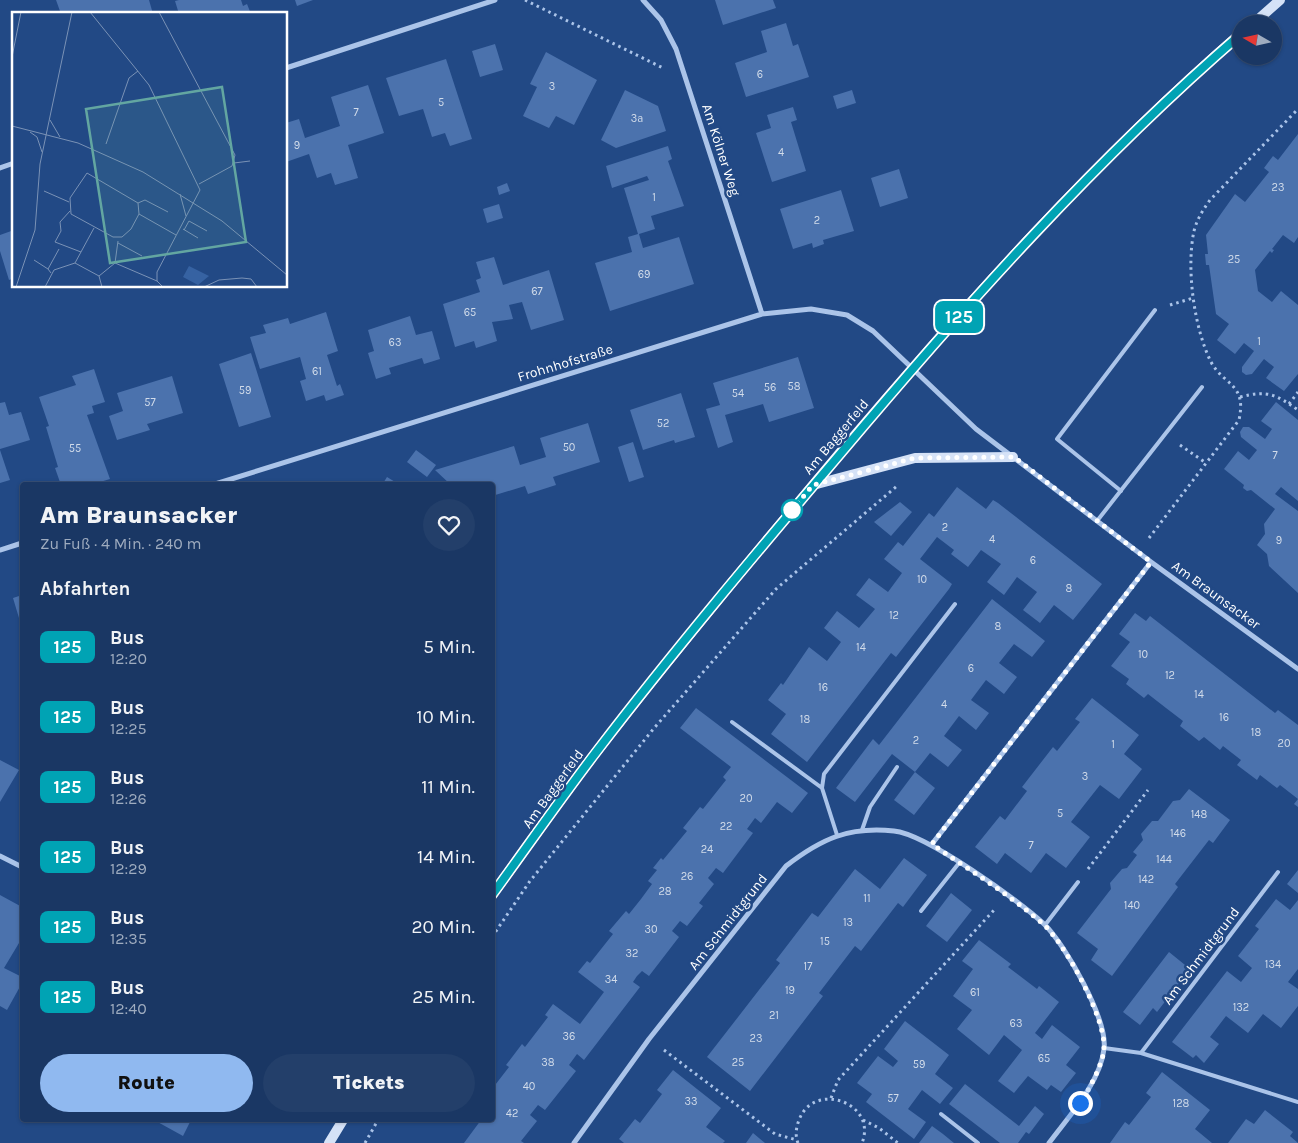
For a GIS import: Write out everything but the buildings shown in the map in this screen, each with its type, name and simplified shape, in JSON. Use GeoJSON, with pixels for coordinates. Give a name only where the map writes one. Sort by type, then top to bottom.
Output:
{"type":"FeatureCollection","features":[{"type":"Feature","properties":{"kind":"main road"},"geometry":{"type":"LineString","coordinates":[[1262,15],[1280,0]]}},
{"type":"Feature","properties":{"kind":"main road","name":"Am Baggerfeld"},"geometry":{"type":"LineString","coordinates":[[495,892],[595,754],[674,652],[911,369],[1098,169],[1202,68],[1232,42]]}},
{"type":"Feature","properties":{"kind":"main road"},"geometry":{"type":"LineString","coordinates":[[813,485],[915,458],[1014,457]]}},
{"type":"Feature","properties":{"kind":"main road"},"geometry":{"type":"LineString","coordinates":[[329,1143],[342,1122]]}},
{"type":"Feature","properties":{"kind":"street"},"geometry":{"type":"LineString","coordinates":[[288,67],[494,0]]}},
{"type":"Feature","properties":{"kind":"street","name":"Am Kölner Weg"},"geometry":{"type":"LineString","coordinates":[[643,0],[661,20],[676,49],[762,314]]}},
{"type":"Feature","properties":{"kind":"street"},"geometry":{"type":"LineString","coordinates":[[0,168],[12,164]]}},
{"type":"Feature","properties":{"kind":"street","name":"Frohnhofstraße"},"geometry":{"type":"LineString","coordinates":[[222,482],[762,314],[811,308],[847,315],[873,331],[911,369]]}},
{"type":"Feature","properties":{"kind":"street","name":"Am Braunsacker"},"geometry":{"type":"LineString","coordinates":[[911,369],[976,429],[1151,562],[1298,669]]}},
{"type":"Feature","properties":{"kind":"street"},"geometry":{"type":"LineString","coordinates":[[0,550],[20,544]]}},
{"type":"Feature","properties":{"kind":"street"},"geometry":{"type":"LineString","coordinates":[[932,844],[1151,562]]}},
{"type":"Feature","properties":{"kind":"street","name":"Am Schmidtgrund"},"geometry":{"type":"LineString","coordinates":[[574,1143],[650,1039],[786,866],[806,851],[837,835],[862,830],[896,831],[932,844],[1045,925],[1079,973],[1096,1011],[1104,1048]]}},
{"type":"Feature","properties":{"kind":"street"},"geometry":{"type":"LineString","coordinates":[[0,856],[20,867]]}},
{"type":"Feature","properties":{"kind":"street"},"geometry":{"type":"LineString","coordinates":[[1049,1143],[1090,1090],[1104,1048]]}},
{"type":"Feature","properties":{"kind":"lane"},"geometry":{"type":"LineString","coordinates":[[1121,491],[1057,438],[1155,310]]}},
{"type":"Feature","properties":{"kind":"lane"},"geometry":{"type":"LineString","coordinates":[[1097,521],[1202,387]]}},
{"type":"Feature","properties":{"kind":"lane"},"geometry":{"type":"LineString","coordinates":[[837,835],[822,788],[824,774],[955,604]]}},
{"type":"Feature","properties":{"kind":"lane"},"geometry":{"type":"LineString","coordinates":[[732,722],[822,788]]}},
{"type":"Feature","properties":{"kind":"lane"},"geometry":{"type":"LineString","coordinates":[[862,830],[870,807],[897,767]]}},
{"type":"Feature","properties":{"kind":"lane"},"geometry":{"type":"LineString","coordinates":[[921,911],[958,863]]}},
{"type":"Feature","properties":{"kind":"lane","name":"Am Schmidtgrund"},"geometry":{"type":"LineString","coordinates":[[1141,1053],[1278,872]]}},
{"type":"Feature","properties":{"kind":"lane"},"geometry":{"type":"LineString","coordinates":[[1045,925],[1078,882]]}},
{"type":"Feature","properties":{"kind":"lane"},"geometry":{"type":"LineString","coordinates":[[1104,1048],[1141,1053],[1298,1102]]}},
{"type":"Feature","properties":{"kind":"lane"},"geometry":{"type":"LineString","coordinates":[[941,1114],[978,1143]]}},
{"type":"Feature","properties":{"kind":"path"},"geometry":{"type":"LineString","coordinates":[[525,0],[686,80]]}},
{"type":"Feature","properties":{"kind":"path"},"geometry":{"type":"LineString","coordinates":[[1138,552],[1239,420],[1242,409],[1240,397],[1212,364],[1205,347],[1193,298],[1192,249],[1194,230],[1201,213],[1210,200],[1298,109]]}},
{"type":"Feature","properties":{"kind":"path"},"geometry":{"type":"LineString","coordinates":[[1155,310],[1193,298]]}},
{"type":"Feature","properties":{"kind":"path"},"geometry":{"type":"LineString","coordinates":[[1240,397],[1260,392],[1276,395],[1298,410]]}},
{"type":"Feature","properties":{"kind":"path"},"geometry":{"type":"LineString","coordinates":[[1289,404],[1298,392]]}},
{"type":"Feature","properties":{"kind":"path"},"geometry":{"type":"LineString","coordinates":[[1166,434],[1206,463]]}},
{"type":"Feature","properties":{"kind":"path"},"geometry":{"type":"LineString","coordinates":[[495,933],[530,881],[680,698],[776,589],[879,499],[917,470],[915,458]]}},
{"type":"Feature","properties":{"kind":"path"},"geometry":{"type":"LineString","coordinates":[[1078,882],[1148,790]]}},
{"type":"Feature","properties":{"kind":"path"},"geometry":{"type":"LineString","coordinates":[[831,1098],[838,1080],[1007,896]]}},
{"type":"Feature","properties":{"kind":"path"},"geometry":{"type":"LineString","coordinates":[[650,1039],[775,1134],[798,1141],[796,1128],[802,1113],[810,1105],[831,1098],[843,1100],[856,1109],[862,1119],[864,1128],[862,1143]]}},
{"type":"Feature","properties":{"kind":"path"},"geometry":{"type":"LineString","coordinates":[[862,1119],[879,1128],[898,1143]]}},
{"type":"Feature","properties":{"kind":"path"},"geometry":{"type":"LineString","coordinates":[[365,1143],[377,1122]]}},
{"type":"Feature","properties":{"kind":"bus line","name":"125"},"geometry":{"type":"LineString","coordinates":[[495,891],[595,754],[686,637],[911,369],[1098,169],[1202,68],[1232,42]]}},
{"type":"Feature","properties":{"kind":"route"},"geometry":{"type":"LineString","coordinates":[[792,510],[813,485],[915,458],[941,456],[1014,457],[1151,562],[932,844],[1045,925],[1079,973],[1096,1011],[1104,1048],[1090,1090],[1080,1103]]}}]}
